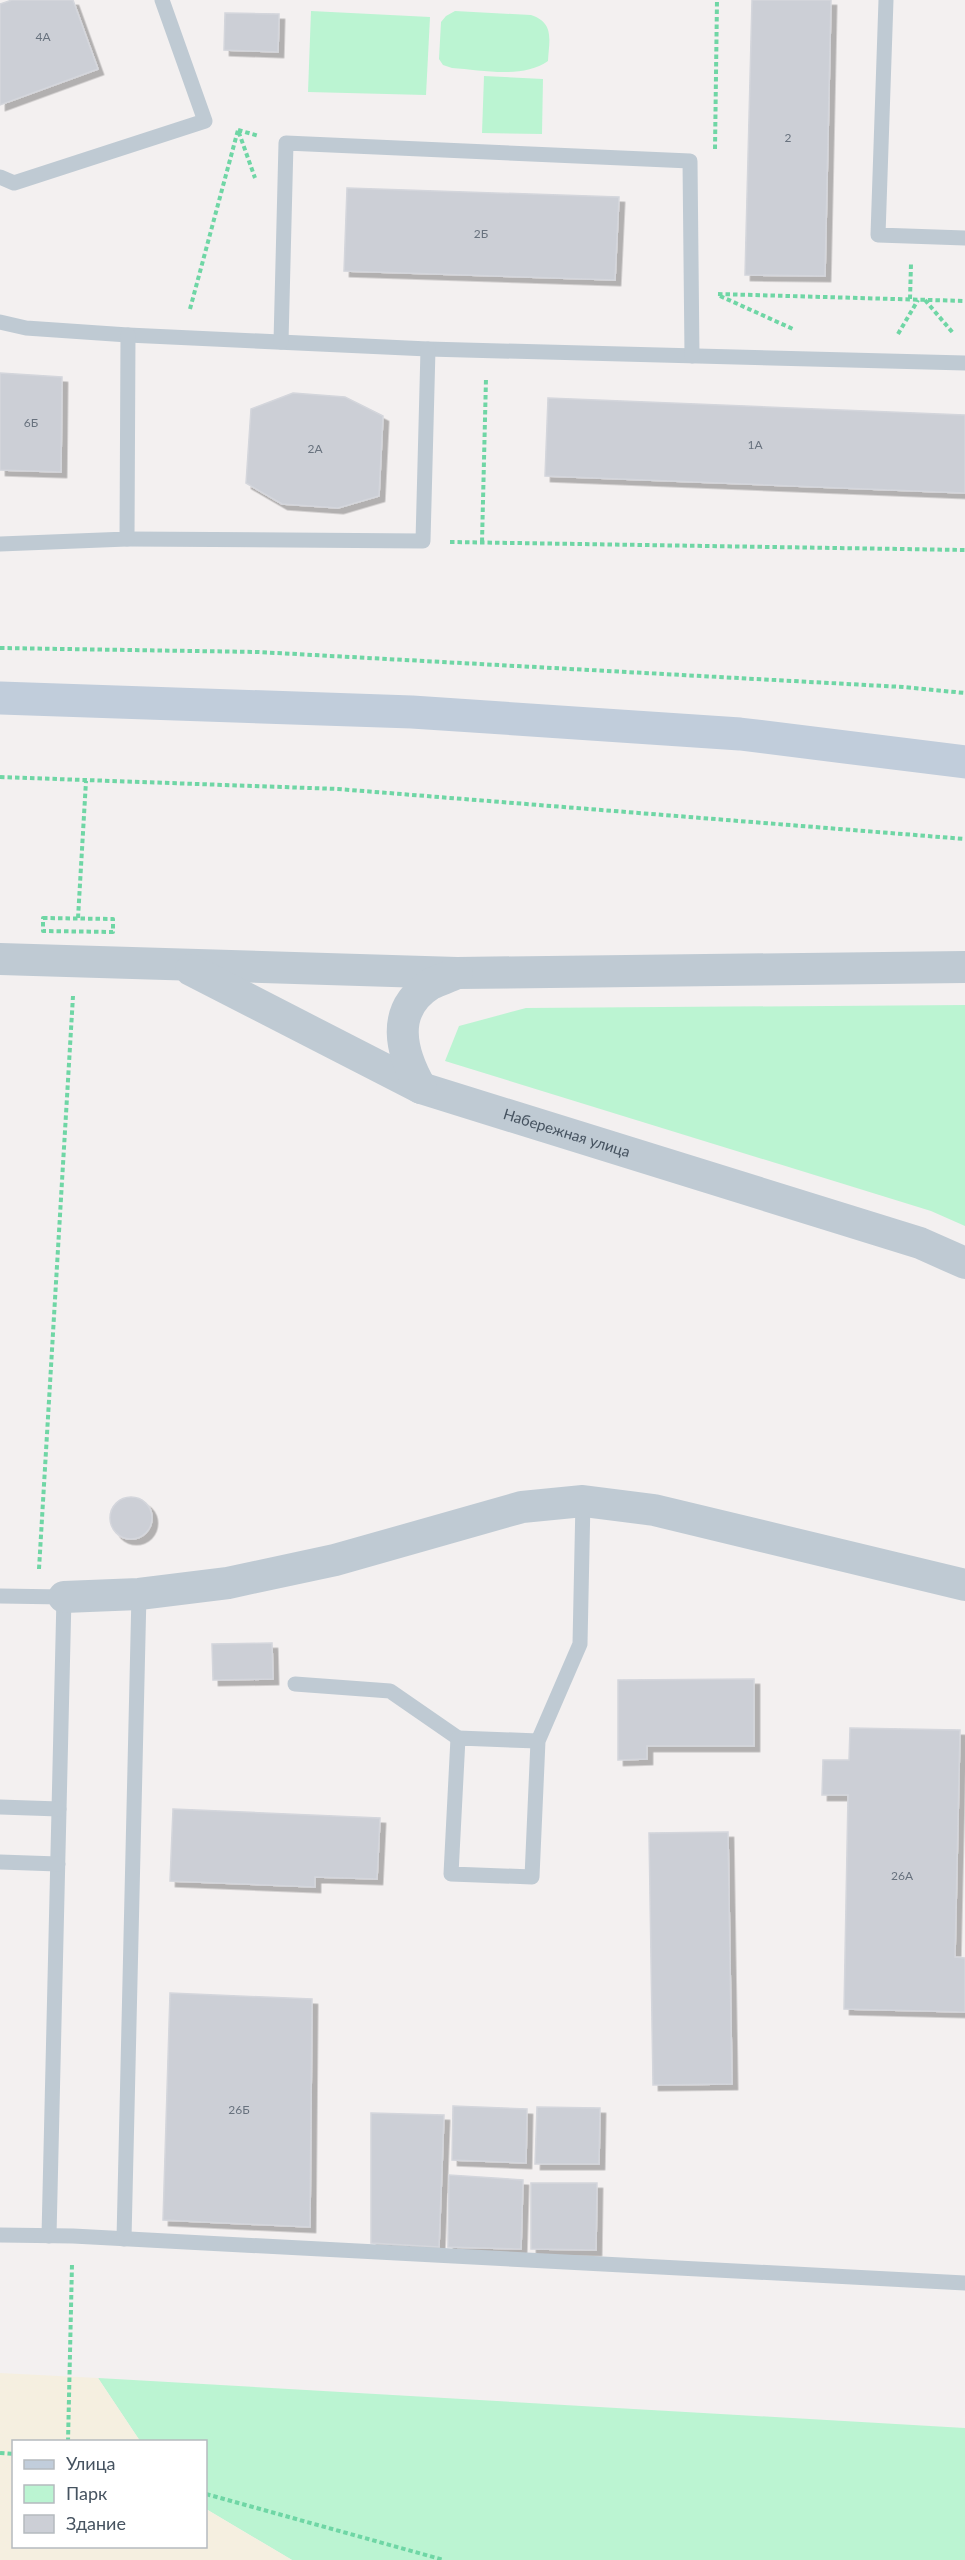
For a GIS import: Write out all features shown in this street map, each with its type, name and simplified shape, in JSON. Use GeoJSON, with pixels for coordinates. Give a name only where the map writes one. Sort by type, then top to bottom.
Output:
{"type":"FeatureCollection","features":[{"type":"Feature","properties":{"kind":"street"},"geometry":{"type":"LineString","coordinates":[[0,699],[423,713],[740,734],[965,762]]}},
{"type":"Feature","properties":{"kind":"street"},"geometry":{"type":"LineString","coordinates":[[0,959],[457,973],[965,967]]}},
{"type":"Feature","properties":{"kind":"street","name":"Набережная улица"},"geometry":{"type":"LineString","coordinates":[[182,966],[421,1088],[921,1243],[965,1263]]}},
{"type":"Feature","properties":{"kind":"street"},"geometry":{"type":"LineString","coordinates":[[421,1088],[408,1065],[402,1040],[404,1019],[413,1000],[430,985],[457,973]]}},
{"type":"Feature","properties":{"kind":"street"},"geometry":{"type":"LineString","coordinates":[[51,1597],[139,1594],[228,1582],[335,1560],[522,1507],[583,1501],[654,1510],[965,1585]]}},
{"type":"Feature","properties":{"kind":"lane"},"geometry":{"type":"LineString","coordinates":[[0,177],[14,183],[205,121],[162,0]]}},
{"type":"Feature","properties":{"kind":"lane"},"geometry":{"type":"LineString","coordinates":[[886,0],[878,235],[965,238]]}},
{"type":"Feature","properties":{"kind":"lane"},"geometry":{"type":"LineString","coordinates":[[281,342],[286,143],[690,160],[692,356]]}},
{"type":"Feature","properties":{"kind":"lane"},"geometry":{"type":"LineString","coordinates":[[0,322],[26,328],[129,335],[428,350],[965,363]]}},
{"type":"Feature","properties":{"kind":"lane"},"geometry":{"type":"LineString","coordinates":[[127,539],[129,335]]}},
{"type":"Feature","properties":{"kind":"lane"},"geometry":{"type":"LineString","coordinates":[[0,544],[127,539],[423,541],[428,350]]}},
{"type":"Feature","properties":{"kind":"lane"},"geometry":{"type":"LineString","coordinates":[[458,1738],[451,1874],[532,1877],[538,1741],[580,1644],[583,1501]]}},
{"type":"Feature","properties":{"kind":"lane"},"geometry":{"type":"LineString","coordinates":[[124,2239],[139,1594]]}},
{"type":"Feature","properties":{"kind":"lane"},"geometry":{"type":"LineString","coordinates":[[0,1596],[51,1597],[59,1809],[49,2236]]}},
{"type":"Feature","properties":{"kind":"lane"},"geometry":{"type":"LineString","coordinates":[[295,1684],[390,1691],[458,1738],[538,1741]]}},
{"type":"Feature","properties":{"kind":"lane"},"geometry":{"type":"LineString","coordinates":[[0,1807],[59,1809]]}},
{"type":"Feature","properties":{"kind":"lane"},"geometry":{"type":"LineString","coordinates":[[0,1862],[58,1864]]}},
{"type":"Feature","properties":{"kind":"lane"},"geometry":{"type":"LineString","coordinates":[[0,2235],[73,2236],[965,2283]]}},
{"type":"Feature","properties":{"kind":"path"},"geometry":{"type":"LineString","coordinates":[[205,121],[286,143]]}},
{"type":"Feature","properties":{"kind":"path"},"geometry":{"type":"LineString","coordinates":[[238,130],[257,183]]}},
{"type":"Feature","properties":{"kind":"path"},"geometry":{"type":"LineString","coordinates":[[182,337],[238,130]]}},
{"type":"Feature","properties":{"kind":"path"},"geometry":{"type":"LineString","coordinates":[[910,299],[913,237]]}},
{"type":"Feature","properties":{"kind":"path"},"geometry":{"type":"LineString","coordinates":[[800,332],[714,294],[965,301]]}},
{"type":"Feature","properties":{"kind":"path"},"geometry":{"type":"LineString","coordinates":[[883,360],[918,300]]}},
{"type":"Feature","properties":{"kind":"path"},"geometry":{"type":"LineString","coordinates":[[925,300],[958,340]]}},
{"type":"Feature","properties":{"kind":"path"},"geometry":{"type":"LineString","coordinates":[[482,542],[487,351]]}},
{"type":"Feature","properties":{"kind":"path"},"geometry":{"type":"LineString","coordinates":[[423,541],[965,550]]}},
{"type":"Feature","properties":{"kind":"path"},"geometry":{"type":"LineString","coordinates":[[0,648],[258,652],[418,659],[903,687],[965,693]]}},
{"type":"Feature","properties":{"kind":"path"},"geometry":{"type":"LineString","coordinates":[[0,777],[338,789],[965,839]]}},
{"type":"Feature","properties":{"kind":"path"},"geometry":{"type":"LineString","coordinates":[[78,918],[86,781]]}},
{"type":"Feature","properties":{"kind":"path"},"geometry":{"type":"LineString","coordinates":[[43,931],[43,918],[78,918],[113,920],[113,932]]}},
{"type":"Feature","properties":{"kind":"path"},"geometry":{"type":"LineString","coordinates":[[51,1597],[73,992]]}},
{"type":"Feature","properties":{"kind":"path"},"geometry":{"type":"LineString","coordinates":[[68,2440],[73,2236]]}},
{"type":"Feature","properties":{"kind":"path"},"geometry":{"type":"LineString","coordinates":[[207,2494],[444,2560]]}},
{"type":"Feature","properties":{"kind":"green space"},"geometry":{"type":"Polygon","coordinates":[[[311,11],[430,17],[426,95],[308,92],[311,11]]]}},
{"type":"Feature","properties":{"kind":"green space"},"geometry":{"type":"Polygon","coordinates":[[[455,11],[531,15],[539,18],[549,33],[548,61],[538,67],[515,72],[452,68],[443,65],[439,59],[441,22],[455,11]]]}},
{"type":"Feature","properties":{"kind":"green space"},"geometry":{"type":"Polygon","coordinates":[[[484,76],[543,79],[542,134],[482,133],[484,76]]]}},
{"type":"Feature","properties":{"kind":"green space"},"geometry":{"type":"Polygon","coordinates":[[[965,1005],[965,1226],[931,1211],[445,1061],[459,1026],[526,1008],[965,1005]]]}},
{"type":"Feature","properties":{"kind":"green space"},"geometry":{"type":"Polygon","coordinates":[[[98,2378],[965,2428],[965,2560],[292,2560],[207,2510],[207,2440],[139,2440],[98,2378]]]}},
{"type":"Feature","properties":{"kind":"sand"},"geometry":{"type":"Polygon","coordinates":[[[0,2373],[98,2378],[139,2440],[12,2440],[12,2548],[207,2548],[207,2510],[292,2560],[0,2560],[0,2373]]]}},
{"type":"Feature","properties":{"kind":"building"},"geometry":{"type":"Polygon","coordinates":[[[12,0],[73,0],[98,69],[0,105],[0,4],[12,0]]]}},
{"type":"Feature","properties":{"kind":"building"},"geometry":{"type":"Polygon","coordinates":[[[752,0],[831,0],[825,276],[745,275],[752,0]]]}},
{"type":"Feature","properties":{"kind":"building"},"geometry":{"type":"Polygon","coordinates":[[[225,13],[279,14],[278,52],[224,50],[225,13]]]}},
{"type":"Feature","properties":{"kind":"building"},"geometry":{"type":"Polygon","coordinates":[[[347,188],[619,197],[615,280],[344,271],[347,188]]]}},
{"type":"Feature","properties":{"kind":"building"},"geometry":{"type":"Polygon","coordinates":[[[0,373],[62,377],[61,472],[0,470],[0,373]]]}},
{"type":"Feature","properties":{"kind":"building"},"geometry":{"type":"Polygon","coordinates":[[[293,393],[345,397],[383,416],[379,496],[338,508],[282,504],[246,483],[251,409],[293,393]]]}},
{"type":"Feature","properties":{"kind":"building"},"geometry":{"type":"Polygon","coordinates":[[[548,398],[965,415],[965,493],[545,476],[548,398]]]}},
{"type":"Feature","properties":{"kind":"building"},"geometry":{"type":"Polygon","coordinates":[[[131,1497],[146,1503],[152,1518],[146,1533],[131,1539],[116,1533],[110,1518],[116,1503],[131,1497]]]}},
{"type":"Feature","properties":{"kind":"building"},"geometry":{"type":"Polygon","coordinates":[[[272,1643],[273,1679],[213,1680],[212,1644],[272,1643]]]}},
{"type":"Feature","properties":{"kind":"building"},"geometry":{"type":"Polygon","coordinates":[[[754,1679],[754,1746],[647,1746],[647,1759],[618,1760],[618,1680],[754,1679]]]}},
{"type":"Feature","properties":{"kind":"building"},"geometry":{"type":"Polygon","coordinates":[[[850,1728],[960,1730],[955,1957],[965,1958],[965,2012],[844,2009],[848,1795],[822,1795],[823,1760],[849,1760],[850,1728]]]}},
{"type":"Feature","properties":{"kind":"building"},"geometry":{"type":"Polygon","coordinates":[[[173,1809],[380,1818],[377,1879],[315,1877],[315,1887],[170,1881],[173,1809]]]}},
{"type":"Feature","properties":{"kind":"building"},"geometry":{"type":"Polygon","coordinates":[[[728,1832],[732,2084],[653,2085],[649,1833],[728,1832]]]}},
{"type":"Feature","properties":{"kind":"building"},"geometry":{"type":"Polygon","coordinates":[[[170,1993],[312,1999],[310,2227],[163,2220],[170,1993]]]}},
{"type":"Feature","properties":{"kind":"building"},"geometry":{"type":"Polygon","coordinates":[[[453,2106],[527,2109],[526,2163],[452,2160],[453,2106]]]}},
{"type":"Feature","properties":{"kind":"building"},"geometry":{"type":"Polygon","coordinates":[[[537,2107],[600,2108],[599,2164],[535,2164],[537,2107]]]}},
{"type":"Feature","properties":{"kind":"building"},"geometry":{"type":"Polygon","coordinates":[[[371,2113],[444,2115],[439,2247],[371,2243],[371,2113]]]}},
{"type":"Feature","properties":{"kind":"building"},"geometry":{"type":"Polygon","coordinates":[[[449,2175],[523,2180],[521,2249],[448,2247],[449,2175]]]}},
{"type":"Feature","properties":{"kind":"building"},"geometry":{"type":"Polygon","coordinates":[[[531,2183],[597,2183],[596,2250],[531,2249],[531,2183]]]}}]}
